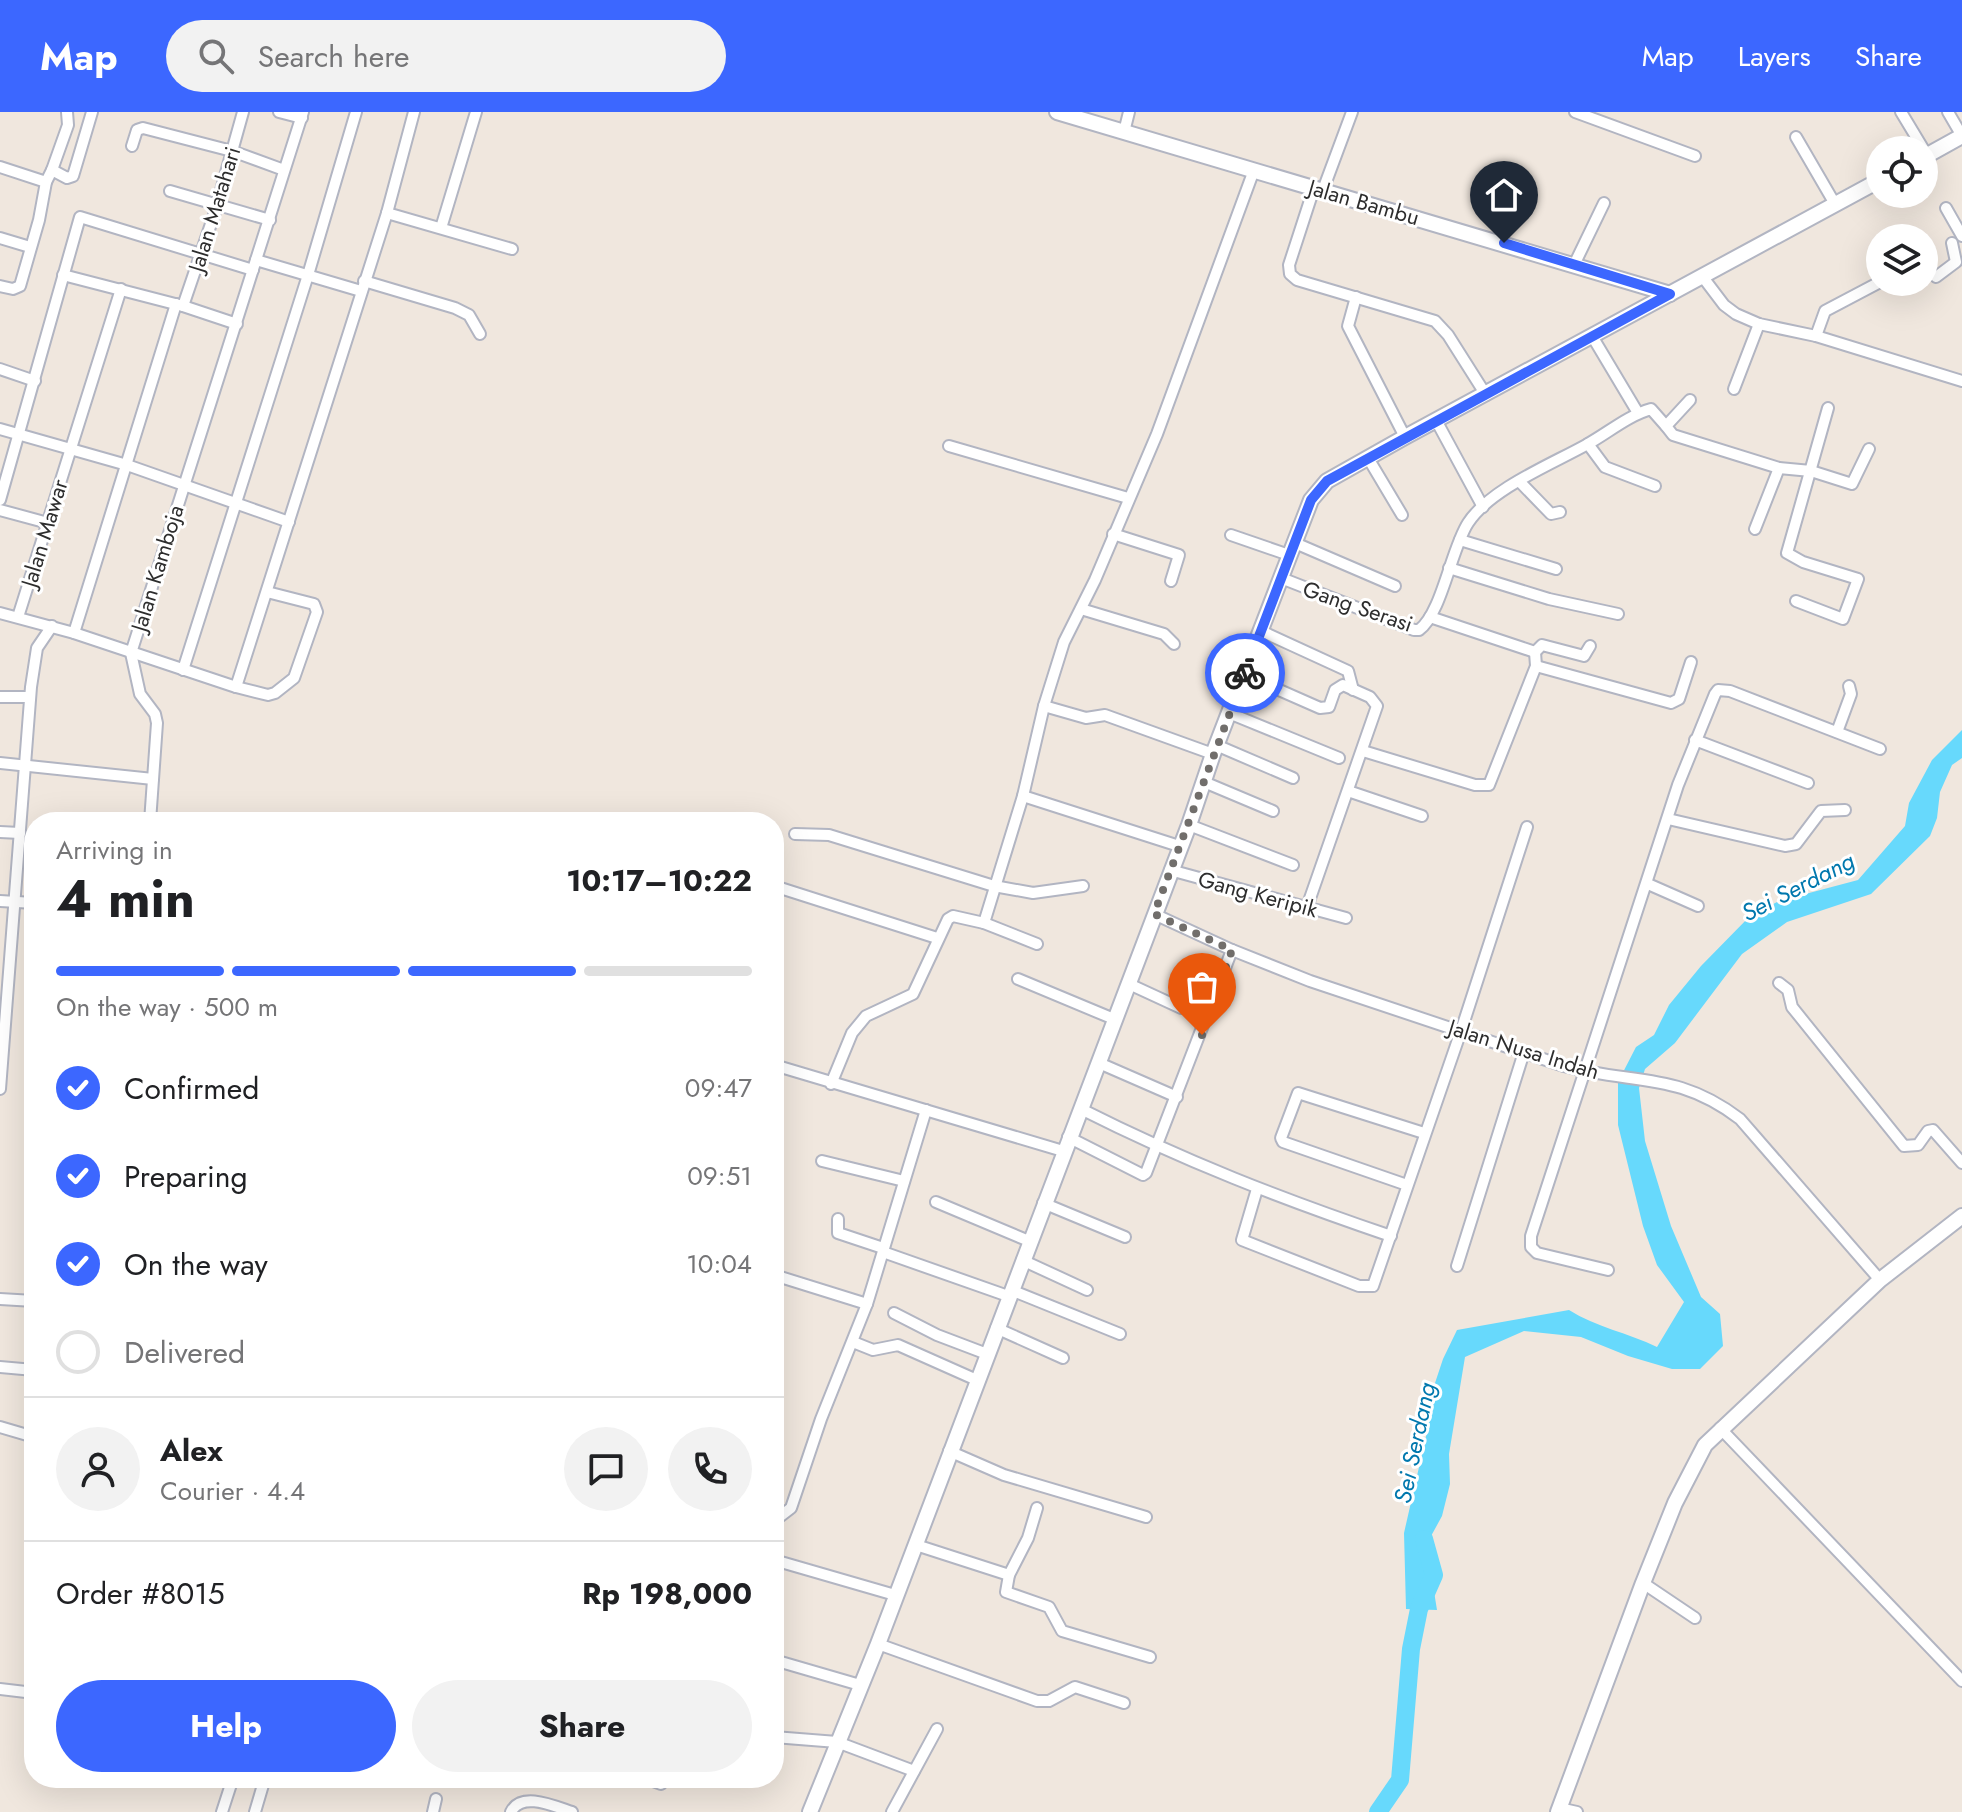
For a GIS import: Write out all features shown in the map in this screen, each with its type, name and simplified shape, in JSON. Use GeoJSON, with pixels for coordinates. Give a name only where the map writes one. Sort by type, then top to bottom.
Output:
{"type":"FeatureCollection","features":[{"type":"Feature","properties":{"kind":"main road","name":"Jalan Bambu"},"geometry":{"type":"LineString","coordinates":[[1057,112],[1670,294]]}},
{"type":"Feature","properties":{"kind":"main road"},"geometry":{"type":"LineString","coordinates":[[1938,149],[1962,136]]}},
{"type":"Feature","properties":{"kind":"main road"},"geometry":{"type":"LineString","coordinates":[[810,1812],[979,1381],[1065,1144],[1189,825],[1214,750],[1317,491],[1327,481],[1405,437],[1866,187]]}},
{"type":"Feature","properties":{"kind":"main road"},"geometry":{"type":"LineString","coordinates":[[1558,1810],[1643,1583],[1695,1462],[1720,1428],[1880,1280],[1962,1216]]}},
{"type":"Feature","properties":{"kind":"street"},"geometry":{"type":"LineString","coordinates":[[52,170],[67,178],[73,176],[92,112]]}},
{"type":"Feature","properties":{"kind":"street","name":"Jalan Matahari"},"geometry":{"type":"LineString","coordinates":[[74,633],[180,305],[218,203],[243,112]]}},
{"type":"Feature","properties":{"kind":"street"},"geometry":{"type":"LineString","coordinates":[[279,112],[302,115]]}},
{"type":"Feature","properties":{"kind":"street"},"geometry":{"type":"LineString","coordinates":[[183,670],[308,275],[356,112]]}},
{"type":"Feature","properties":{"kind":"street"},"geometry":{"type":"LineString","coordinates":[[236,687],[387,213],[414,112]]}},
{"type":"Feature","properties":{"kind":"street"},"geometry":{"type":"LineString","coordinates":[[441,228],[476,112]]}},
{"type":"Feature","properties":{"kind":"street"},"geometry":{"type":"LineString","coordinates":[[1124,132],[1129,112]]}},
{"type":"Feature","properties":{"kind":"street"},"geometry":{"type":"LineString","coordinates":[[1352,112],[1289,265],[1290,274],[1297,280],[1435,321],[1448,335],[1486,395]]}},
{"type":"Feature","properties":{"kind":"street"},"geometry":{"type":"LineString","coordinates":[[1575,112],[1695,156]]}},
{"type":"Feature","properties":{"kind":"street"},"geometry":{"type":"LineString","coordinates":[[1901,112],[1915,136]]}},
{"type":"Feature","properties":{"kind":"street"},"geometry":{"type":"LineString","coordinates":[[1948,112],[1962,136]]}},
{"type":"Feature","properties":{"kind":"street"},"geometry":{"type":"LineString","coordinates":[[0,286],[13,289],[20,286],[46,182],[68,125],[66,113]]}},
{"type":"Feature","properties":{"kind":"street","name":"Jalan Kamboja"},"geometry":{"type":"LineString","coordinates":[[131,653],[302,115]]}},
{"type":"Feature","properties":{"kind":"street"},"geometry":{"type":"LineString","coordinates":[[132,146],[137,130],[143,128],[232,151],[284,170]]}},
{"type":"Feature","properties":{"kind":"street"},"geometry":{"type":"LineString","coordinates":[[1796,137],[1835,204]]}},
{"type":"Feature","properties":{"kind":"street"},"geometry":{"type":"LineString","coordinates":[[0,167],[46,182]]}},
{"type":"Feature","properties":{"kind":"street"},"geometry":{"type":"LineString","coordinates":[[984,923],[1023,796],[1044,706],[1064,642],[1157,434],[1254,170]]}},
{"type":"Feature","properties":{"kind":"street"},"geometry":{"type":"LineString","coordinates":[[170,191],[270,220]]}},
{"type":"Feature","properties":{"kind":"street"},"geometry":{"type":"LineString","coordinates":[[1574,265],[1604,203]]}},
{"type":"Feature","properties":{"kind":"street"},"geometry":{"type":"LineString","coordinates":[[1938,276],[1956,262],[1956,240],[1946,208]]}},
{"type":"Feature","properties":{"kind":"street"},"geometry":{"type":"LineString","coordinates":[[387,213],[512,249]]}},
{"type":"Feature","properties":{"kind":"street"},"geometry":{"type":"LineString","coordinates":[[0,500],[80,217],[201,254],[455,308],[469,315],[480,334]]}},
{"type":"Feature","properties":{"kind":"street"},"geometry":{"type":"LineString","coordinates":[[0,238],[30,247]]}},
{"type":"Feature","properties":{"kind":"street"},"geometry":{"type":"LineString","coordinates":[[63,275],[180,305],[237,324]]}},
{"type":"Feature","properties":{"kind":"street"},"geometry":{"type":"LineString","coordinates":[[1702,276],[1724,305],[1759,324],[1816,336],[1962,381]]}},
{"type":"Feature","properties":{"kind":"street","name":"Jalan Mawar"},"geometry":{"type":"LineString","coordinates":[[18,617],[121,289]]}},
{"type":"Feature","properties":{"kind":"street"},"geometry":{"type":"LineString","coordinates":[[1816,336],[1825,311],[1866,289]]}},
{"type":"Feature","properties":{"kind":"street"},"geometry":{"type":"LineString","coordinates":[[1356,297],[1348,326],[1405,437]]}},
{"type":"Feature","properties":{"kind":"street"},"geometry":{"type":"LineString","coordinates":[[1734,389],[1759,324]]}},
{"type":"Feature","properties":{"kind":"street"},"geometry":{"type":"LineString","coordinates":[[1592,336],[1638,413]]}},
{"type":"Feature","properties":{"kind":"street"},"geometry":{"type":"LineString","coordinates":[[0,369],[35,381]]}},
{"type":"Feature","properties":{"kind":"street"},"geometry":{"type":"LineString","coordinates":[[1666,426],[1690,400]]}},
{"type":"Feature","properties":{"kind":"street"},"geometry":{"type":"LineString","coordinates":[[1796,601],[1843,619],[1858,579],[1803,562],[1787,553],[1828,408]]}},
{"type":"Feature","properties":{"kind":"street"},"geometry":{"type":"LineString","coordinates":[[1535,652],[1430,617],[1468,523],[1483,507],[1519,481],[1638,413],[1651,409],[1677,437],[1779,468],[1811,471],[1852,484],[1869,449]]}},
{"type":"Feature","properties":{"kind":"street"},"geometry":{"type":"LineString","coordinates":[[1437,422],[1483,507]]}},
{"type":"Feature","properties":{"kind":"street"},"geometry":{"type":"LineString","coordinates":[[0,429],[127,465],[289,522]]}},
{"type":"Feature","properties":{"kind":"street"},"geometry":{"type":"LineString","coordinates":[[1588,444],[1605,467],[1655,486]]}},
{"type":"Feature","properties":{"kind":"street"},"geometry":{"type":"LineString","coordinates":[[949,446],[1128,498]]}},
{"type":"Feature","properties":{"kind":"street"},"geometry":{"type":"LineString","coordinates":[[1368,458],[1402,515]]}},
{"type":"Feature","properties":{"kind":"street"},"geometry":{"type":"LineString","coordinates":[[1755,529],[1779,468]]}},
{"type":"Feature","properties":{"kind":"street"},"geometry":{"type":"LineString","coordinates":[[1519,481],[1551,514],[1560,512]]}},
{"type":"Feature","properties":{"kind":"street"},"geometry":{"type":"LineString","coordinates":[[0,510],[48,523]]}},
{"type":"Feature","properties":{"kind":"street"},"geometry":{"type":"LineString","coordinates":[[1113,534],[1179,555],[1171,581]]}},
{"type":"Feature","properties":{"kind":"street"},"geometry":{"type":"LineString","coordinates":[[1231,535],[1292,549],[1395,586]]}},
{"type":"Feature","properties":{"kind":"street"},"geometry":{"type":"LineString","coordinates":[[1460,540],[1556,569]]}},
{"type":"Feature","properties":{"kind":"street"},"geometry":{"type":"LineString","coordinates":[[1449,568],[1549,599],[1618,614]]}},
{"type":"Feature","properties":{"kind":"street","name":"Gang Serasi"},"geometry":{"type":"LineString","coordinates":[[1281,578],[1414,630],[1424,627],[1430,617]]}},
{"type":"Feature","properties":{"kind":"street"},"geometry":{"type":"LineString","coordinates":[[0,613],[52,626],[268,695],[294,678],[317,612],[314,604],[267,592]]}},
{"type":"Feature","properties":{"kind":"street"},"geometry":{"type":"LineString","coordinates":[[1081,609],[1164,634],[1174,644]]}},
{"type":"Feature","properties":{"kind":"street"},"geometry":{"type":"LineString","coordinates":[[0,1089],[4,968],[14,902],[30,697],[37,648],[52,626]]}},
{"type":"Feature","properties":{"kind":"street"},"geometry":{"type":"LineString","coordinates":[[1261,631],[1348,671],[1353,690]]}},
{"type":"Feature","properties":{"kind":"street"},"geometry":{"type":"LineString","coordinates":[[1363,751],[1475,785],[1489,785],[1536,666],[1535,652],[1542,645],[1584,656],[1590,646]]}},
{"type":"Feature","properties":{"kind":"street"},"geometry":{"type":"LineString","coordinates":[[131,653],[140,694],[155,714],[157,723],[151,812]]}},
{"type":"Feature","properties":{"kind":"street"},"geometry":{"type":"LineString","coordinates":[[1536,666],[1671,703],[1679,699],[1691,662]]}},
{"type":"Feature","properties":{"kind":"street"},"geometry":{"type":"LineString","coordinates":[[1245,675],[1320,708],[1329,707],[1338,687],[1343,685],[1370,697],[1377,706],[1307,907]]}},
{"type":"Feature","properties":{"kind":"street"},"geometry":{"type":"LineString","coordinates":[[1837,732],[1851,694],[1849,686]]}},
{"type":"Feature","properties":{"kind":"street"},"geometry":{"type":"LineString","coordinates":[[1608,1270],[1537,1253],[1531,1247],[1531,1236],[1591,1073],[1695,740],[1718,690],[1730,691],[1880,749]]}},
{"type":"Feature","properties":{"kind":"street"},"geometry":{"type":"LineString","coordinates":[[0,697],[30,697]]}},
{"type":"Feature","properties":{"kind":"street"},"geometry":{"type":"LineString","coordinates":[[1044,706],[1086,718],[1105,715],[1293,778]]}},
{"type":"Feature","properties":{"kind":"street"},"geometry":{"type":"LineString","coordinates":[[1229,713],[1339,758]]}},
{"type":"Feature","properties":{"kind":"street"},"geometry":{"type":"LineString","coordinates":[[1695,740],[1808,783]]}},
{"type":"Feature","properties":{"kind":"street"},"geometry":{"type":"LineString","coordinates":[[0,763],[153,779]]}},
{"type":"Feature","properties":{"kind":"street"},"geometry":{"type":"LineString","coordinates":[[1204,782],[1273,811]]}},
{"type":"Feature","properties":{"kind":"street"},"geometry":{"type":"LineString","coordinates":[[1348,791],[1422,816]]}},
{"type":"Feature","properties":{"kind":"street"},"geometry":{"type":"LineString","coordinates":[[1023,796],[1179,846]]}},
{"type":"Feature","properties":{"kind":"street"},"geometry":{"type":"LineString","coordinates":[[1668,819],[1785,846],[1796,844],[1821,811],[1845,810]]}},
{"type":"Feature","properties":{"kind":"street"},"geometry":{"type":"LineString","coordinates":[[1189,825],[1293,865]]}},
{"type":"Feature","properties":{"kind":"street"},"geometry":{"type":"LineString","coordinates":[[1257,1189],[1242,1240],[1359,1286],[1373,1286],[1527,827]]}},
{"type":"Feature","properties":{"kind":"street"},"geometry":{"type":"LineString","coordinates":[[0,832],[20,833]]}},
{"type":"Feature","properties":{"kind":"street"},"geometry":{"type":"LineString","coordinates":[[795,834],[829,835],[994,886],[1033,893],[1083,886]]}},
{"type":"Feature","properties":{"kind":"street","name":"Gang Keripik"},"geometry":{"type":"LineString","coordinates":[[1170,870],[1346,918]]}},
{"type":"Feature","properties":{"kind":"street"},"geometry":{"type":"LineString","coordinates":[[1648,884],[1698,906]]}},
{"type":"Feature","properties":{"kind":"street"},"geometry":{"type":"LineString","coordinates":[[784,889],[937,938]]}},
{"type":"Feature","properties":{"kind":"street"},"geometry":{"type":"LineString","coordinates":[[0,901],[24,902]]}},
{"type":"Feature","properties":{"kind":"street","name":"Jalan Nusa Indah"},"geometry":{"type":"LineString","coordinates":[[1154,914],[1310,981],[1591,1073],[1667,1082],[1717,1102],[1740,1119],[1880,1280]]}},
{"type":"Feature","properties":{"kind":"street"},"geometry":{"type":"LineString","coordinates":[[831,1084],[852,1033],[866,1016],[913,994],[937,938],[953,916],[984,923],[1037,944]]}},
{"type":"Feature","properties":{"kind":"street"},"geometry":{"type":"LineString","coordinates":[[784,1068],[926,1110],[1065,1144],[1145,1175],[1232,950]]}},
{"type":"Feature","properties":{"kind":"street"},"geometry":{"type":"LineString","coordinates":[[1018,979],[1114,1019]]}},
{"type":"Feature","properties":{"kind":"street"},"geometry":{"type":"LineString","coordinates":[[1779,983],[1788,990],[1792,1007],[1904,1146],[1918,1145],[1928,1131],[1933,1130],[1962,1163]]}},
{"type":"Feature","properties":{"kind":"street"},"geometry":{"type":"LineString","coordinates":[[1129,984],[1181,1008]]}},
{"type":"Feature","properties":{"kind":"street"},"geometry":{"type":"LineString","coordinates":[[1457,1266],[1524,1052]]}},
{"type":"Feature","properties":{"kind":"street"},"geometry":{"type":"LineString","coordinates":[[1099,1063],[1177,1097]]}},
{"type":"Feature","properties":{"kind":"street"},"geometry":{"type":"LineString","coordinates":[[1407,1185],[1283,1142],[1281,1138],[1298,1093],[1424,1133]]}},
{"type":"Feature","properties":{"kind":"street"},"geometry":{"type":"LineString","coordinates":[[1081,1109],[1158,1148],[1257,1189],[1391,1236]]}},
{"type":"Feature","properties":{"kind":"street"},"geometry":{"type":"LineString","coordinates":[[784,1513],[791,1508],[821,1419],[867,1304],[926,1110]]}},
{"type":"Feature","properties":{"kind":"street"},"geometry":{"type":"LineString","coordinates":[[822,1161],[904,1181]]}},
{"type":"Feature","properties":{"kind":"street"},"geometry":{"type":"LineString","coordinates":[[936,1202],[1029,1241]]}},
{"type":"Feature","properties":{"kind":"street"},"geometry":{"type":"LineString","coordinates":[[1043,1203],[1125,1237]]}},
{"type":"Feature","properties":{"kind":"street"},"geometry":{"type":"LineString","coordinates":[[838,1219],[838,1233],[1120,1334]]}},
{"type":"Feature","properties":{"kind":"street"},"geometry":{"type":"LineString","coordinates":[[1022,1260],[1087,1290]]}},
{"type":"Feature","properties":{"kind":"street"},"geometry":{"type":"LineString","coordinates":[[784,1278],[867,1304]]}},
{"type":"Feature","properties":{"kind":"street"},"geometry":{"type":"LineString","coordinates":[[0,1299],[24,1300]]}},
{"type":"Feature","properties":{"kind":"street"},"geometry":{"type":"LineString","coordinates":[[894,1313],[937,1335],[987,1354]]}},
{"type":"Feature","properties":{"kind":"street"},"geometry":{"type":"LineString","coordinates":[[996,1328],[1063,1358]]}},
{"type":"Feature","properties":{"kind":"street"},"geometry":{"type":"LineString","coordinates":[[853,1342],[873,1350],[898,1345],[979,1381]]}},
{"type":"Feature","properties":{"kind":"street"},"geometry":{"type":"LineString","coordinates":[[0,1367],[24,1369]]}},
{"type":"Feature","properties":{"kind":"street"},"geometry":{"type":"LineString","coordinates":[[0,1427],[24,1434]]}},
{"type":"Feature","properties":{"kind":"street"},"geometry":{"type":"LineString","coordinates":[[1720,1428],[1962,1681]]}},
{"type":"Feature","properties":{"kind":"street"},"geometry":{"type":"LineString","coordinates":[[949,1451],[1004,1475],[1146,1517]]}},
{"type":"Feature","properties":{"kind":"street"},"geometry":{"type":"LineString","coordinates":[[1037,1508],[1028,1538],[1009,1575],[1006,1592],[1009,1596],[1049,1607],[1062,1631],[1150,1657]]}},
{"type":"Feature","properties":{"kind":"street"},"geometry":{"type":"LineString","coordinates":[[916,1545],[1009,1575]]}},
{"type":"Feature","properties":{"kind":"street"},"geometry":{"type":"LineString","coordinates":[[784,1563],[895,1595]]}},
{"type":"Feature","properties":{"kind":"street"},"geometry":{"type":"LineString","coordinates":[[1643,1583],[1695,1618]]}},
{"type":"Feature","properties":{"kind":"street"},"geometry":{"type":"LineString","coordinates":[[878,1644],[1037,1701],[1049,1701],[1075,1687],[1124,1703]]}},
{"type":"Feature","properties":{"kind":"street"},"geometry":{"type":"LineString","coordinates":[[784,1663],[860,1685]]}},
{"type":"Feature","properties":{"kind":"street"},"geometry":{"type":"LineString","coordinates":[[0,1689],[24,1692]]}},
{"type":"Feature","properties":{"kind":"street"},"geometry":{"type":"LineString","coordinates":[[892,1812],[937,1729]]}},
{"type":"Feature","properties":{"kind":"street"},"geometry":{"type":"LineString","coordinates":[[784,1738],[837,1742],[914,1771]]}},
{"type":"Feature","properties":{"kind":"street"},"geometry":{"type":"LineString","coordinates":[[222,1812],[230,1788]]}},
{"type":"Feature","properties":{"kind":"street"},"geometry":{"type":"LineString","coordinates":[[255,1812],[262,1788]]}},
{"type":"Feature","properties":{"kind":"street"},"geometry":{"type":"LineString","coordinates":[[433,1812],[436,1799]]}},
{"type":"Feature","properties":{"kind":"street"},"geometry":{"type":"LineString","coordinates":[[511,1812],[517,1804],[526,1801],[572,1812]]}},
{"type":"Feature","properties":{"kind":"street"},"geometry":{"type":"LineString","coordinates":[[1558,1810],[1577,1812]]}},
{"type":"Feature","properties":{"kind":"water"},"geometry":{"type":"Polygon","coordinates":[[[1962,730],[1962,758],[1952,765],[1940,792],[1937,818],[1930,836],[1871,894],[1787,922],[1742,954],[1675,1043],[1645,1069],[1639,1088],[1645,1141],[1671,1226],[1701,1297],[1720,1314],[1723,1346],[1700,1369],[1672,1369],[1581,1337],[1524,1331],[1465,1357],[1449,1454],[1450,1484],[1442,1516],[1430,1538],[1437,1610],[1406,1609],[1404,1533],[1427,1432],[1428,1404],[1443,1359],[1457,1330],[1569,1310],[1657,1347],[1684,1302],[1657,1265],[1643,1226],[1618,1125],[1618,1082],[1636,1047],[1654,1035],[1669,1005],[1701,966],[1750,916],[1779,901],[1858,880],[1905,826],[1909,803],[1932,760],[1962,730]]]}},
{"type":"Feature","properties":{"kind":"waterway","name":"Sei Serdang"},"geometry":{"type":"LineString","coordinates":[[1378,1812],[1400,1780],[1411,1649],[1419,1609],[1434,1575],[1424,1539]]}},
{"type":"Feature","properties":{"kind":"way so far"},"geometry":{"type":"LineString","coordinates":[[1202,1035],[1232,950],[1154,914],[1245,673]]}},
{"type":"Feature","properties":{"kind":"route"},"geometry":{"type":"LineString","coordinates":[[1245,673],[1311,500],[1327,481],[1670,294],[1504,243]]}}]}
